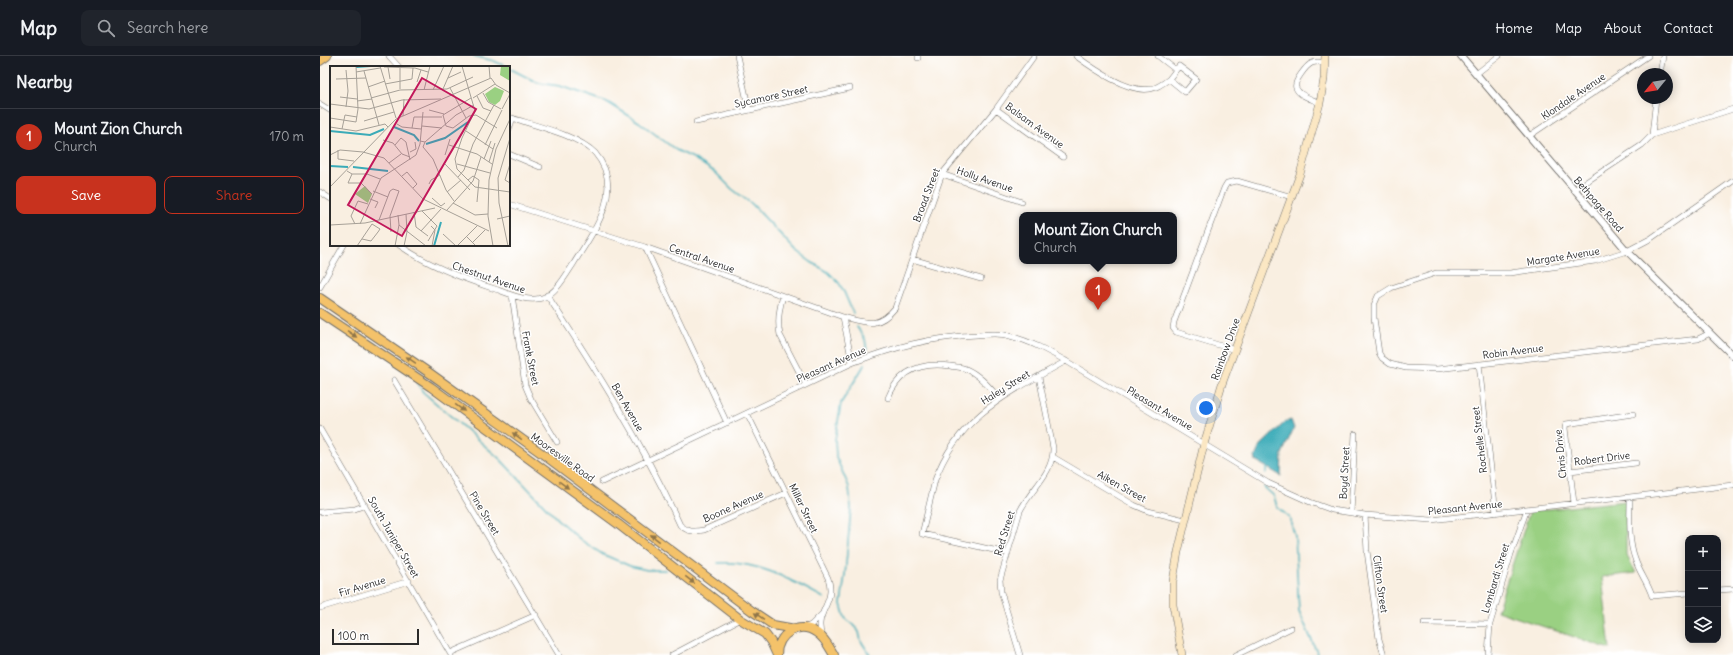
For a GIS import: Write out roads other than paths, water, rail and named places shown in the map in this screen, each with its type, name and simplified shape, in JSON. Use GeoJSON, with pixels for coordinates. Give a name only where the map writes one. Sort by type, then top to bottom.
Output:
{"type":"FeatureCollection","features":[{"type":"Feature","properties":{"kind":"main road"},"geometry":{"type":"LineString","coordinates":[[320,61],[327,56]]}},
{"type":"Feature","properties":{"kind":"main road","name":"Rainbow Drive"},"geometry":{"type":"LineString","coordinates":[[1182,655],[1173,606],[1173,581],[1185,520],[1204,444],[1222,384],[1292,197],[1312,135],[1320,103],[1325,60]]}},
{"type":"Feature","properties":{"kind":"main road","name":"Mooresville Road"},"geometry":{"type":"LineString","coordinates":[[320,298],[431,374],[544,455],[752,611],[773,625],[813,630],[824,639]]}},
{"type":"Feature","properties":{"kind":"main road"},"geometry":{"type":"LineString","coordinates":[[320,313],[431,388],[618,524],[740,619],[765,634],[771,642],[777,655]]}},
{"type":"Feature","properties":{"kind":"main road"},"geometry":{"type":"LineString","coordinates":[[777,655],[782,638],[798,628]]}},
{"type":"Feature","properties":{"kind":"main road"},"geometry":{"type":"LineString","coordinates":[[824,639],[828,655]]}},
{"type":"Feature","properties":{"kind":"main road"},"geometry":{"type":"LineString","coordinates":[[824,639],[834,655]]}},
{"type":"Feature","properties":{"kind":"street"},"geometry":{"type":"LineString","coordinates":[[389,56],[398,66]]}},
{"type":"Feature","properties":{"kind":"street"},"geometry":{"type":"LineString","coordinates":[[737,56],[749,110]]}},
{"type":"Feature","properties":{"kind":"street","name":"Broad Street"},"geometry":{"type":"LineString","coordinates":[[843,317],[864,323],[874,323],[886,317],[897,304],[942,174],[996,108],[1034,56]]}},
{"type":"Feature","properties":{"kind":"street"},"geometry":{"type":"LineString","coordinates":[[1076,56],[1100,73],[1139,90],[1153,89],[1169,79],[1179,66],[1196,79],[1185,92],[1169,79]]}},
{"type":"Feature","properties":{"kind":"street"},"geometry":{"type":"LineString","coordinates":[[1158,56],[1176,70]]}},
{"type":"Feature","properties":{"kind":"street","name":"Bethpage Road"},"geometry":{"type":"LineString","coordinates":[[1461,56],[1627,252],[1733,356]]}},
{"type":"Feature","properties":{"kind":"street"},"geometry":{"type":"LineString","coordinates":[[1476,74],[1499,56]]}},
{"type":"Feature","properties":{"kind":"street","name":"Klondale Avenue"},"geometry":{"type":"LineString","coordinates":[[1528,136],[1648,56]]}},
{"type":"Feature","properties":{"kind":"street"},"geometry":{"type":"LineString","coordinates":[[1661,68],[1663,56]]}},
{"type":"Feature","properties":{"kind":"street"},"geometry":{"type":"LineString","coordinates":[[1320,103],[1299,92],[1295,87],[1295,81],[1310,64],[1325,60]]}},
{"type":"Feature","properties":{"kind":"street","name":"Sycamore Street"},"geometry":{"type":"LineString","coordinates":[[696,122],[850,88]]}},
{"type":"Feature","properties":{"kind":"street"},"geometry":{"type":"LineString","coordinates":[[320,104],[330,110]]}},
{"type":"Feature","properties":{"kind":"street"},"geometry":{"type":"LineString","coordinates":[[1652,135],[1655,104]]}},
{"type":"Feature","properties":{"kind":"street","name":"Balsam Avenue"},"geometry":{"type":"LineString","coordinates":[[996,108],[1063,157]]}},
{"type":"Feature","properties":{"kind":"street"},"geometry":{"type":"LineString","coordinates":[[1574,190],[1642,145],[1652,135],[1733,109]]}},
{"type":"Feature","properties":{"kind":"street"},"geometry":{"type":"LineString","coordinates":[[511,117],[580,142],[593,152],[599,159],[604,168],[608,187],[601,220],[595,231],[566,276],[547,295]]}},
{"type":"Feature","properties":{"kind":"street"},"geometry":{"type":"LineString","coordinates":[[510,154],[540,167]]}},
{"type":"Feature","properties":{"kind":"street","name":"Holly Avenue"},"geometry":{"type":"LineString","coordinates":[[942,174],[1022,202]]}},
{"type":"Feature","properties":{"kind":"street"},"geometry":{"type":"LineString","coordinates":[[1235,350],[1176,332],[1173,328],[1174,322],[1227,183],[1237,181],[1292,197]]}},
{"type":"Feature","properties":{"kind":"street","name":"Margate Avenue"},"geometry":{"type":"LineString","coordinates":[[1378,296],[1391,288],[1436,273],[1510,273],[1595,261],[1627,252],[1733,181]]}},
{"type":"Feature","properties":{"kind":"street"},"geometry":{"type":"LineString","coordinates":[[320,192],[330,198]]}},
{"type":"Feature","properties":{"kind":"street","name":"Central Avenue"},"geometry":{"type":"LineString","coordinates":[[510,204],[645,247],[843,317]]}},
{"type":"Feature","properties":{"kind":"street"},"geometry":{"type":"LineString","coordinates":[[320,286],[343,246]]}},
{"type":"Feature","properties":{"kind":"street","name":"Chestnut Avenue"},"geometry":{"type":"LineString","coordinates":[[401,246],[444,271],[461,278],[530,300],[542,298],[547,295]]}},
{"type":"Feature","properties":{"kind":"street"},"geometry":{"type":"LineString","coordinates":[[645,247],[727,422]]}},
{"type":"Feature","properties":{"kind":"street"},"geometry":{"type":"LineString","coordinates":[[912,259],[981,279]]}},
{"type":"Feature","properties":{"kind":"street","name":"Frank Street"},"geometry":{"type":"LineString","coordinates":[[512,295],[525,385],[557,442]]}},
{"type":"Feature","properties":{"kind":"street","name":"Ben Avenue"},"geometry":{"type":"LineString","coordinates":[[547,295],[591,362],[648,460],[680,525],[686,530]]}},
{"type":"Feature","properties":{"kind":"street"},"geometry":{"type":"LineString","coordinates":[[783,296],[779,311],[778,326],[780,335],[806,385]]}},
{"type":"Feature","properties":{"kind":"street","name":"Robin Avenue"},"geometry":{"type":"LineString","coordinates":[[1378,296],[1374,305],[1374,318],[1378,348],[1382,358],[1386,362],[1399,367],[1418,369],[1479,364],[1698,339],[1710,333]]}},
{"type":"Feature","properties":{"kind":"street"},"geometry":{"type":"LineString","coordinates":[[843,317],[852,363]]}},
{"type":"Feature","properties":{"kind":"street","name":"Pleasant Avenue"},"geometry":{"type":"LineString","coordinates":[[602,482],[852,363],[904,345],[966,335],[998,334],[1010,336],[1035,344],[1066,361],[1277,488],[1332,510],[1365,515],[1431,520],[1733,484]]}},
{"type":"Feature","properties":{"kind":"street","name":"Haley Street"},"geometry":{"type":"LineString","coordinates":[[1007,553],[922,534],[938,471],[954,444],[969,424],[980,413],[1000,399],[1066,361]]}},
{"type":"Feature","properties":{"kind":"street"},"geometry":{"type":"LineString","coordinates":[[888,398],[893,385],[904,374],[918,367],[942,364],[965,368],[979,377],[1000,399]]}},
{"type":"Feature","properties":{"kind":"street","name":"Rochelle Street"},"geometry":{"type":"LineString","coordinates":[[1479,364],[1496,513]]}},
{"type":"Feature","properties":{"kind":"street"},"geometry":{"type":"LineString","coordinates":[[1039,377],[1053,448],[1053,457]]}},
{"type":"Feature","properties":{"kind":"street","name":"Pine Street"},"geometry":{"type":"LineString","coordinates":[[394,380],[559,655]]}},
{"type":"Feature","properties":{"kind":"street","name":"Miller Street"},"geometry":{"type":"LineString","coordinates":[[747,413],[829,581],[830,596],[822,613],[820,625],[824,639]]}},
{"type":"Feature","properties":{"kind":"street","name":"Chris Drive"},"geometry":{"type":"LineString","coordinates":[[1574,503],[1565,428],[1566,424],[1633,414]]}},
{"type":"Feature","properties":{"kind":"street","name":"South Juniper Street"},"geometry":{"type":"LineString","coordinates":[[320,429],[450,654]]}},
{"type":"Feature","properties":{"kind":"street","name":"Boyd Street"},"geometry":{"type":"LineString","coordinates":[[1351,513],[1355,434]]}},
{"type":"Feature","properties":{"kind":"street","name":"Aiken Street"},"geometry":{"type":"LineString","coordinates":[[1053,457],[1134,505],[1154,513],[1185,520]]}},
{"type":"Feature","properties":{"kind":"street","name":"Red Street"},"geometry":{"type":"LineString","coordinates":[[1020,655],[1000,588],[1000,580],[1022,507],[1050,466],[1053,457]]}},
{"type":"Feature","properties":{"kind":"street","name":"Robert Drive"},"geometry":{"type":"LineString","coordinates":[[1570,471],[1636,463]]}},
{"type":"Feature","properties":{"kind":"street","name":"Boone Avenue"},"geometry":{"type":"LineString","coordinates":[[686,530],[692,532],[704,530],[786,492]]}},
{"type":"Feature","properties":{"kind":"street"},"geometry":{"type":"LineString","coordinates":[[1630,497],[1631,544],[1635,560],[1652,596],[1685,593]]}},
{"type":"Feature","properties":{"kind":"street"},"geometry":{"type":"LineString","coordinates":[[320,512],[355,509],[365,505]]}},
{"type":"Feature","properties":{"kind":"street","name":"Lombardi Street"},"geometry":{"type":"LineString","coordinates":[[1488,655],[1490,624],[1510,554],[1527,509]]}},
{"type":"Feature","properties":{"kind":"street","name":"Clifton Street"},"geometry":{"type":"LineString","coordinates":[[1365,515],[1368,559],[1379,639],[1384,655]]}},
{"type":"Feature","properties":{"kind":"street","name":"Fir Avenue"},"geometry":{"type":"LineString","coordinates":[[320,608],[409,581]]}},
{"type":"Feature","properties":{"kind":"street"},"geometry":{"type":"LineString","coordinates":[[1721,590],[1733,589]]}},
{"type":"Feature","properties":{"kind":"street","name":"Miller Street"},"geometry":{"type":"LineString","coordinates":[[798,628],[811,625],[822,613]]}},
{"type":"Feature","properties":{"kind":"street"},"geometry":{"type":"LineString","coordinates":[[450,654],[536,615]]}},
{"type":"Feature","properties":{"kind":"street"},"geometry":{"type":"LineString","coordinates":[[672,655],[740,619]]}},
{"type":"Feature","properties":{"kind":"street"},"geometry":{"type":"LineString","coordinates":[[1424,623],[1490,624]]}},
{"type":"Feature","properties":{"kind":"street"},"geometry":{"type":"LineString","coordinates":[[1236,655],[1291,628]]}},
{"type":"Feature","properties":{"kind":"water"},"geometry":{"type":"Polygon","coordinates":[[[1291,420],[1294,428],[1282,454],[1281,476],[1256,461],[1255,457],[1260,446],[1285,422],[1291,420]]]}},
{"type":"Feature","properties":{"kind":"waterway"},"geometry":{"type":"LineString","coordinates":[[474,56],[494,61],[505,66]]}},
{"type":"Feature","properties":{"kind":"waterway"},"geometry":{"type":"LineString","coordinates":[[510,69],[538,83],[560,86],[607,102],[639,122],[676,150],[693,158],[715,172],[732,189],[752,204],[796,251],[828,272],[839,283],[853,313]]}},
{"type":"Feature","properties":{"kind":"waterway"},"geometry":{"type":"LineString","coordinates":[[857,327],[865,339],[867,351]]}},
{"type":"Feature","properties":{"kind":"waterway"},"geometry":{"type":"LineString","coordinates":[[865,364],[841,403],[835,440],[836,457],[849,487],[851,508],[841,604],[845,618],[854,625],[859,632],[861,641],[870,655]]}},
{"type":"Feature","properties":{"kind":"waterway"},"geometry":{"type":"LineString","coordinates":[[417,383],[423,392],[500,459],[558,520],[581,540],[602,554],[630,566],[647,570],[666,570]]}},
{"type":"Feature","properties":{"kind":"waterway"},"geometry":{"type":"LineString","coordinates":[[1266,473],[1268,467]]}},
{"type":"Feature","properties":{"kind":"waterway"},"geometry":{"type":"LineString","coordinates":[[1264,487],[1274,496],[1277,507],[1289,517],[1295,536],[1299,611],[1318,655]]}},
{"type":"Feature","properties":{"kind":"waterway"},"geometry":{"type":"LineString","coordinates":[[718,563],[732,563],[760,568],[786,578],[824,598]]}},
{"type":"Feature","properties":{"kind":"place","name":"Mount Zion Church"},"geometry":{"type":"Point","coordinates":[1098,310]}}]}
